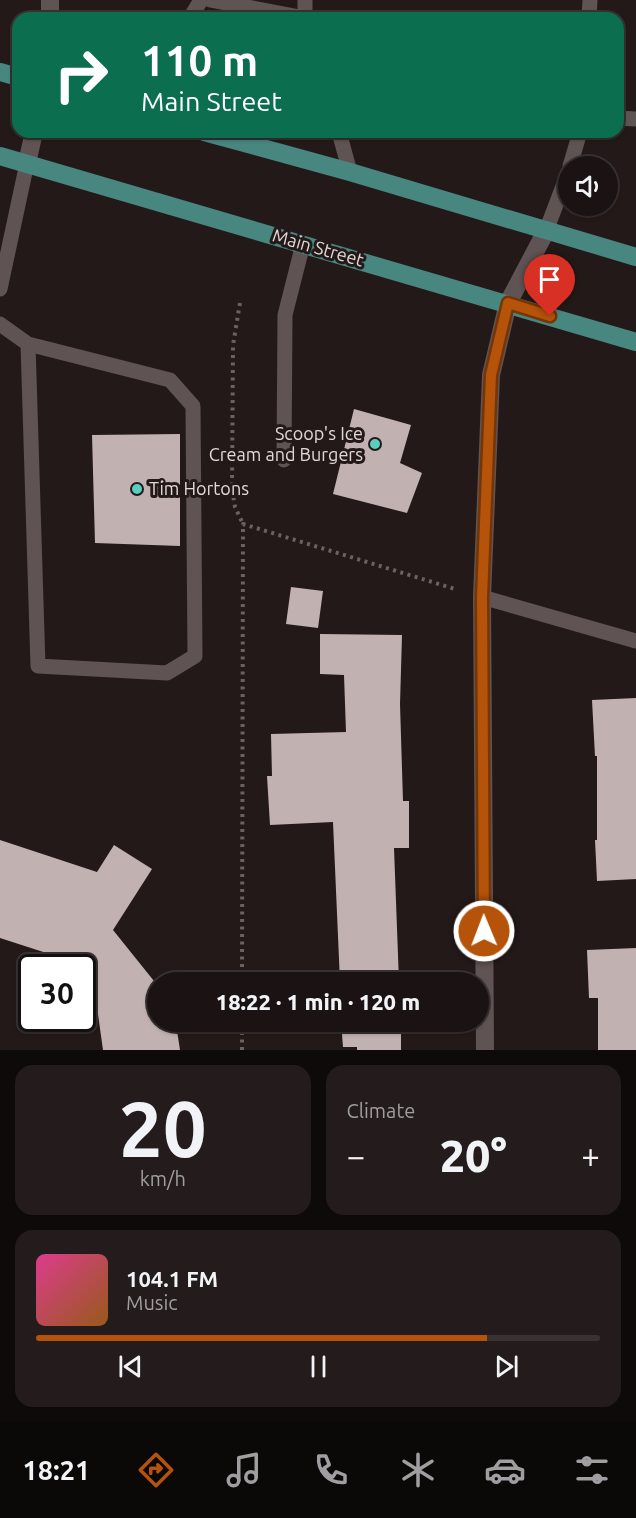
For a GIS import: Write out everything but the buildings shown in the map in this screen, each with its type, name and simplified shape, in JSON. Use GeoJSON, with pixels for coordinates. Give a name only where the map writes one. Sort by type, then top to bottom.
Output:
{"type":"FeatureCollection","features":[{"type":"Feature","properties":{"kind":"main road"},"geometry":{"type":"LineString","coordinates":[[226,138],[350,172],[636,257]]}},
{"type":"Feature","properties":{"kind":"main road","name":"Main Street"},"geometry":{"type":"LineString","coordinates":[[0,156],[636,342]]}},
{"type":"Feature","properties":{"kind":"street"},"geometry":{"type":"LineString","coordinates":[[27,163],[33,138]]}},
{"type":"Feature","properties":{"kind":"street"},"geometry":{"type":"LineString","coordinates":[[485,1050],[482,597],[491,375],[508,303],[546,231]]}},
{"type":"Feature","properties":{"kind":"lane"},"geometry":{"type":"LineString","coordinates":[[210,0],[273,12]]}},
{"type":"Feature","properties":{"kind":"lane"},"geometry":{"type":"LineString","coordinates":[[341,138],[350,172]]}},
{"type":"Feature","properties":{"kind":"lane"},"geometry":{"type":"LineString","coordinates":[[573,156],[578,138]]}},
{"type":"Feature","properties":{"kind":"lane"},"geometry":{"type":"LineString","coordinates":[[0,289],[27,163]]}},
{"type":"Feature","properties":{"kind":"lane"},"geometry":{"type":"LineString","coordinates":[[546,231],[558,199]]}},
{"type":"Feature","properties":{"kind":"lane"},"geometry":{"type":"LineString","coordinates":[[285,460],[285,315],[303,244]]}},
{"type":"Feature","properties":{"kind":"lane"},"geometry":{"type":"LineString","coordinates":[[0,324],[28,344],[170,380],[193,406],[195,656],[166,673],[38,666],[28,344]]}},
{"type":"Feature","properties":{"kind":"lane"},"geometry":{"type":"LineString","coordinates":[[482,597],[636,641]]}},
{"type":"Feature","properties":{"kind":"path"},"geometry":{"type":"LineString","coordinates":[[240,303],[233,345],[231,489],[243,524],[242,972]]}},
{"type":"Feature","properties":{"kind":"path"},"geometry":{"type":"LineString","coordinates":[[243,524],[482,597]]}},
{"type":"Feature","properties":{"kind":"path"},"geometry":{"type":"LineString","coordinates":[[242,1032],[242,1050]]}},
{"type":"Feature","properties":{"kind":"place","name":"Scoop's Ice Cream and Burgers"},"geometry":{"type":"Point","coordinates":[375,444]}},
{"type":"Feature","properties":{"kind":"place","name":"Tim Hortons"},"geometry":{"type":"Point","coordinates":[137,489]}},
{"type":"Feature","properties":{"kind":"route"},"geometry":{"type":"LineString","coordinates":[[484,931],[482,597],[491,375],[508,303],[550,316]]}}]}
